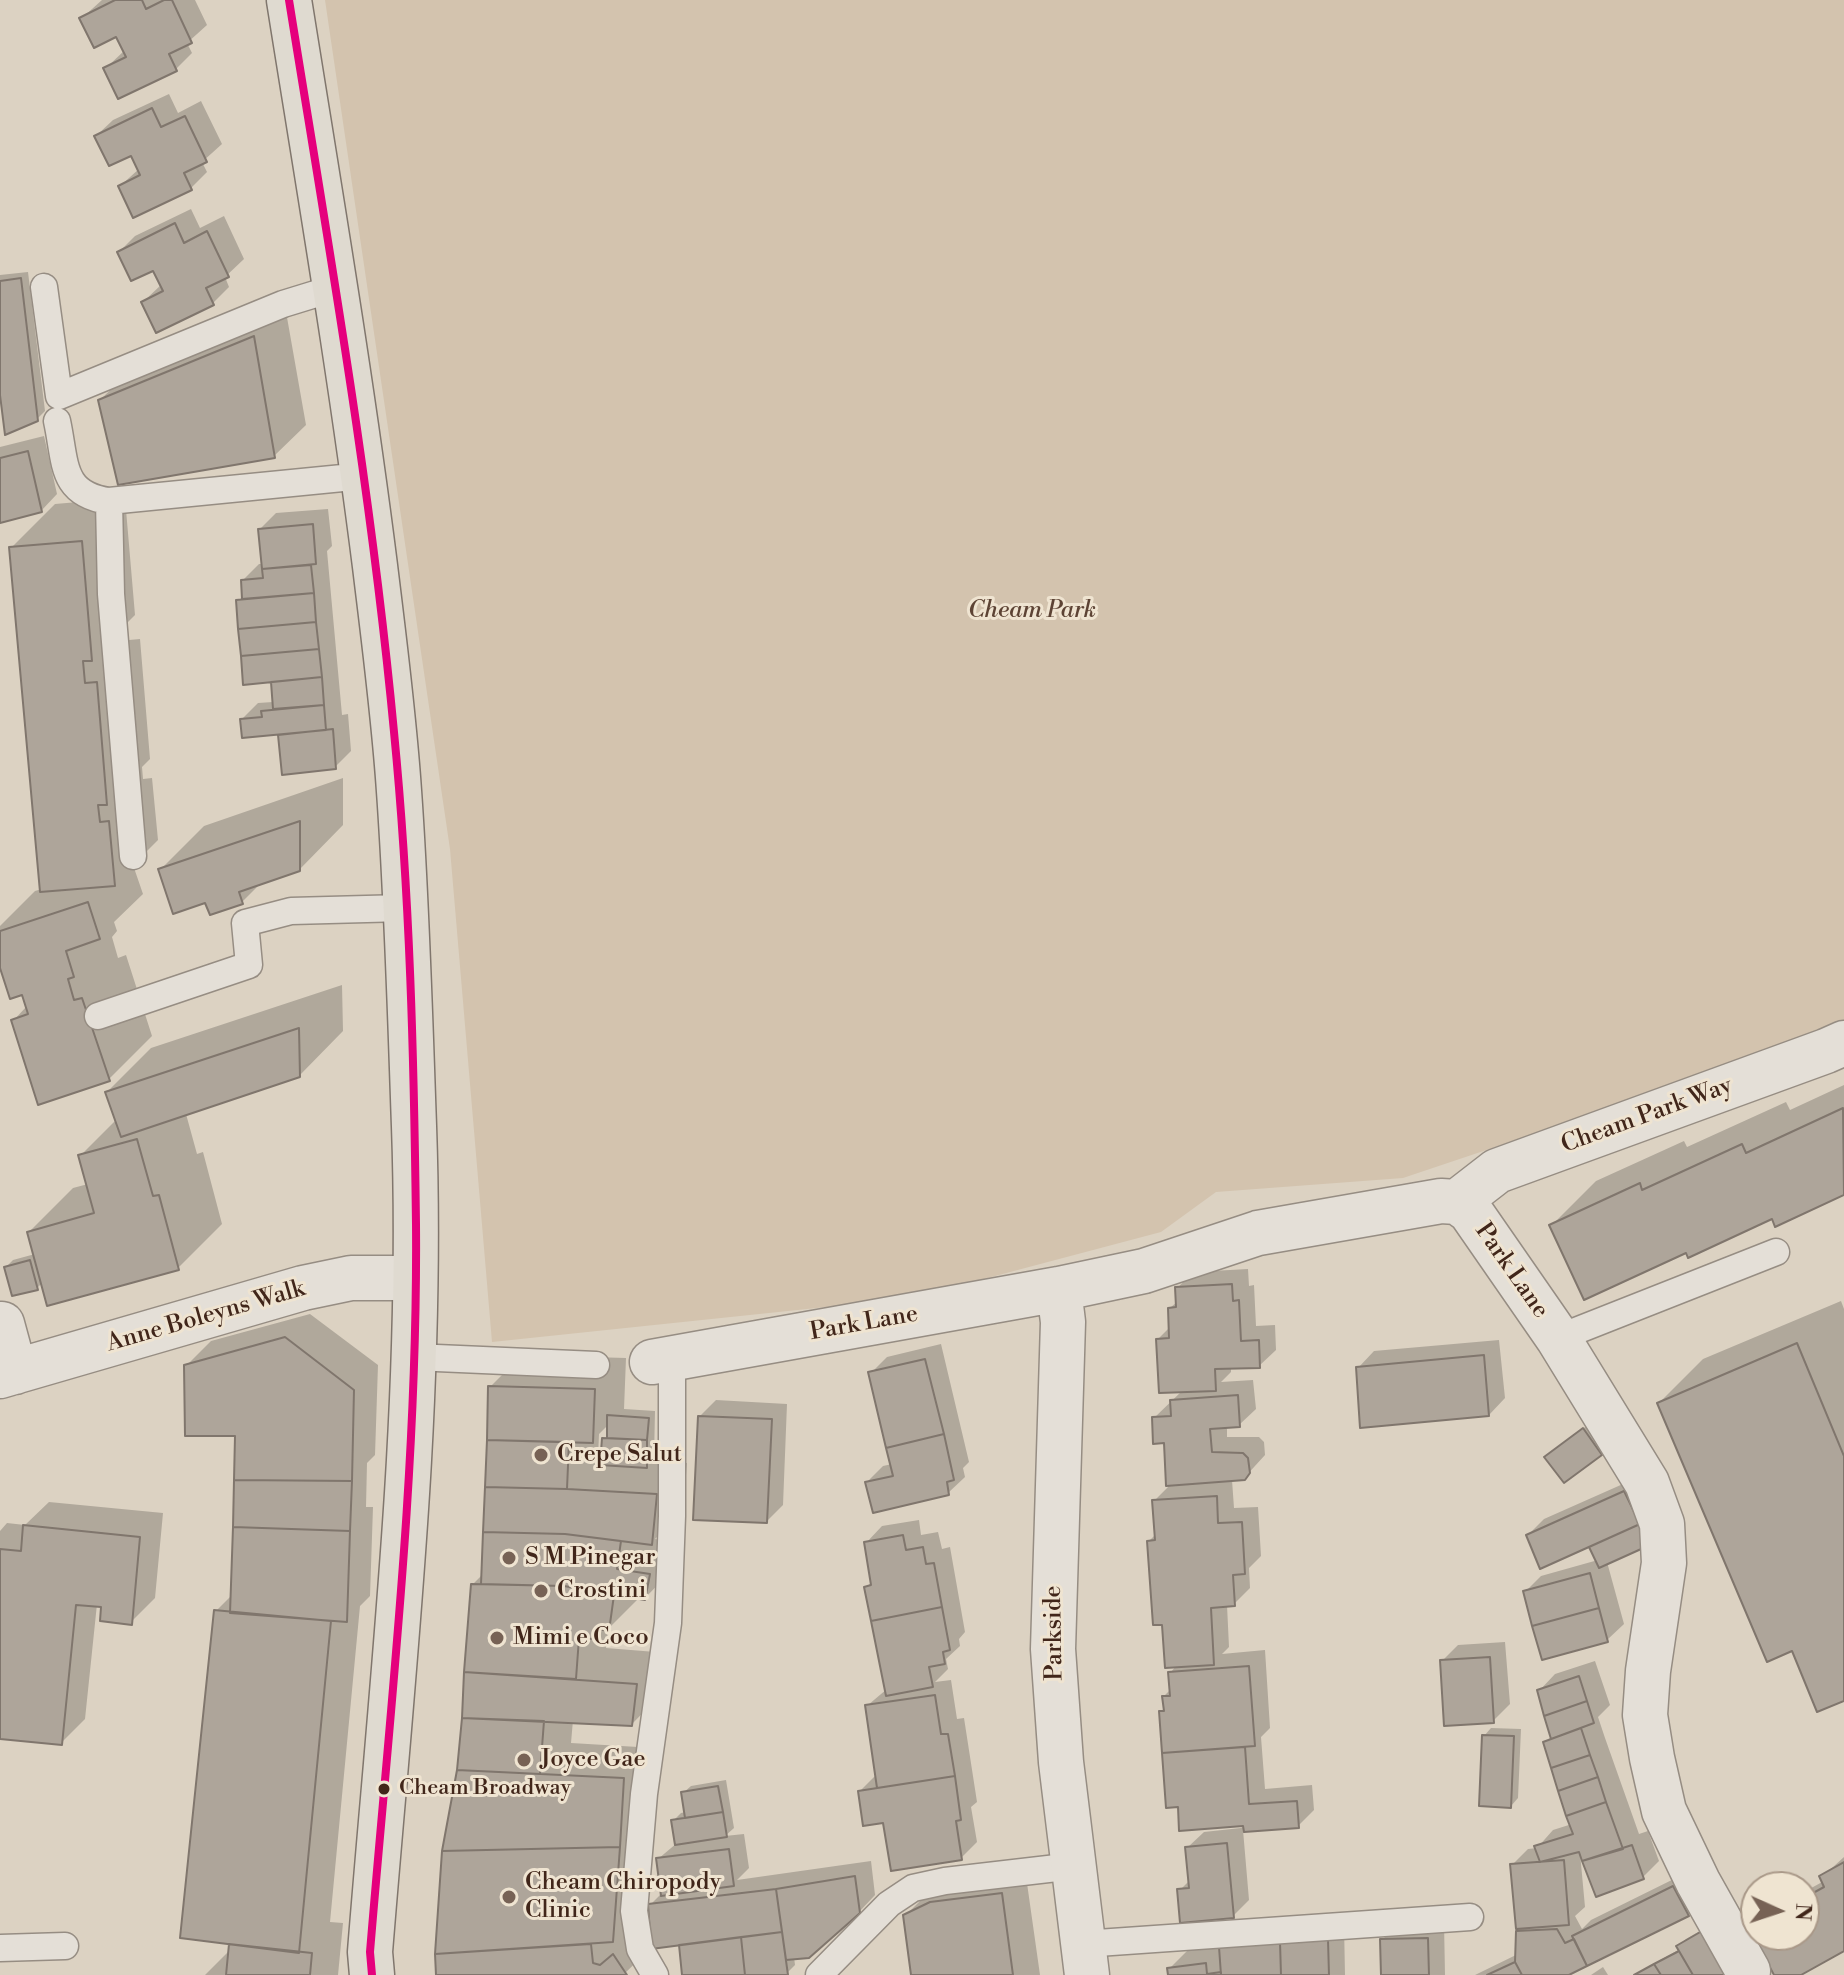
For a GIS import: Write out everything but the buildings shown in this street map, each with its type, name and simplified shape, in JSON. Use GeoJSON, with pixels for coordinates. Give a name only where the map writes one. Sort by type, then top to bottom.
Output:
{"type":"FeatureCollection","features":[{"type":"Feature","properties":{"kind":"highway"},"geometry":{"type":"LineString","coordinates":[[289,0],[363,476],[399,790],[414,1128],[414,1357],[404,1556],[370,1952],[372,1975]]}},
{"type":"Feature","properties":{"kind":"street","name":"Cheam Park Way"},"geometry":{"type":"LineString","coordinates":[[1457,1202],[1497,1171],[1844,1043]]}},
{"type":"Feature","properties":{"kind":"street","name":"Park Lane"},"geometry":{"type":"LineString","coordinates":[[662,1360],[1144,1271],[1258,1233],[1441,1201],[1457,1202],[1470,1211],[1558,1338],[1647,1483],[1662,1524],[1664,1563],[1648,1671],[1645,1715],[1652,1758],[1664,1811],[1698,1882],[1748,1971]]}},
{"type":"Feature","properties":{"kind":"street","name":"Anne Boleyns Walk"},"geometry":{"type":"LineString","coordinates":[[7,1374],[303,1288],[351,1278],[414,1278]]}},
{"type":"Feature","properties":{"kind":"street","name":"Parkside"},"geometry":{"type":"LineString","coordinates":[[1059,1289],[1063,1322],[1053,1649],[1061,1762],[1085,1959]]}},
{"type":"Feature","properties":{"kind":"street"},"geometry":{"type":"LineString","coordinates":[[1,1320],[7,1374]]}},
{"type":"Feature","properties":{"kind":"lane"},"geometry":{"type":"LineString","coordinates":[[44,287],[59,396],[283,304],[335,288]]}},
{"type":"Feature","properties":{"kind":"lane"},"geometry":{"type":"LineString","coordinates":[[57,421],[70,480],[80,493],[93,499],[109,501],[363,476]]}},
{"type":"Feature","properties":{"kind":"lane"},"geometry":{"type":"LineString","coordinates":[[109,501],[111,594],[133,856]]}},
{"type":"Feature","properties":{"kind":"lane"},"geometry":{"type":"LineString","coordinates":[[98,1016],[249,965],[245,923],[291,911],[404,908]]}},
{"type":"Feature","properties":{"kind":"lane"},"geometry":{"type":"LineString","coordinates":[[1558,1338],[1776,1252]]}},
{"type":"Feature","properties":{"kind":"lane"},"geometry":{"type":"LineString","coordinates":[[414,1357],[596,1365]]}},
{"type":"Feature","properties":{"kind":"lane"},"geometry":{"type":"LineString","coordinates":[[655,1975],[640,1949],[634,1911],[644,1794],[668,1623],[672,1516],[662,1360]]}},
{"type":"Feature","properties":{"kind":"lane"},"geometry":{"type":"LineString","coordinates":[[819,1975],[889,1904],[913,1888],[945,1881],[1074,1866]]}},
{"type":"Feature","properties":{"kind":"lane"},"geometry":{"type":"LineString","coordinates":[[1085,1959],[1470,1917]]}},
{"type":"Feature","properties":{"kind":"lane"},"geometry":{"type":"LineString","coordinates":[[0,1948],[65,1946]]}},
{"type":"Feature","properties":{"kind":"green space","name":"Cheam Park"},"geometry":{"type":"Polygon","coordinates":[[[325,0],[1844,0],[1844,1030],[1403,1178],[1216,1192],[1161,1232],[912,1298],[492,1342],[450,849],[325,0]]]}},
{"type":"Feature","properties":{"kind":"transit line"},"geometry":{"type":"LineString","coordinates":[[289,0],[348,365],[373,548],[399,793],[410,978],[416,1224],[412,1406],[408,1497],[370,1952],[372,1975]]}},
{"type":"Feature","properties":{"kind":"place","name":"Crepe Salut"},"geometry":{"type":"Point","coordinates":[541,1455]}},
{"type":"Feature","properties":{"kind":"place","name":"S M Pinegar"},"geometry":{"type":"Point","coordinates":[509,1558]}},
{"type":"Feature","properties":{"kind":"place","name":"Crostini"},"geometry":{"type":"Point","coordinates":[541,1591]}},
{"type":"Feature","properties":{"kind":"place","name":"Mimi e Coco"},"geometry":{"type":"Point","coordinates":[497,1638]}},
{"type":"Feature","properties":{"kind":"place","name":"Joyce Gae"},"geometry":{"type":"Point","coordinates":[524,1760]}},
{"type":"Feature","properties":{"kind":"place","name":"Cheam Broadway"},"geometry":{"type":"Point","coordinates":[384,1789]}},
{"type":"Feature","properties":{"kind":"place","name":"Cheam Chiropody Clinic"},"geometry":{"type":"Point","coordinates":[509,1897]}}]}
